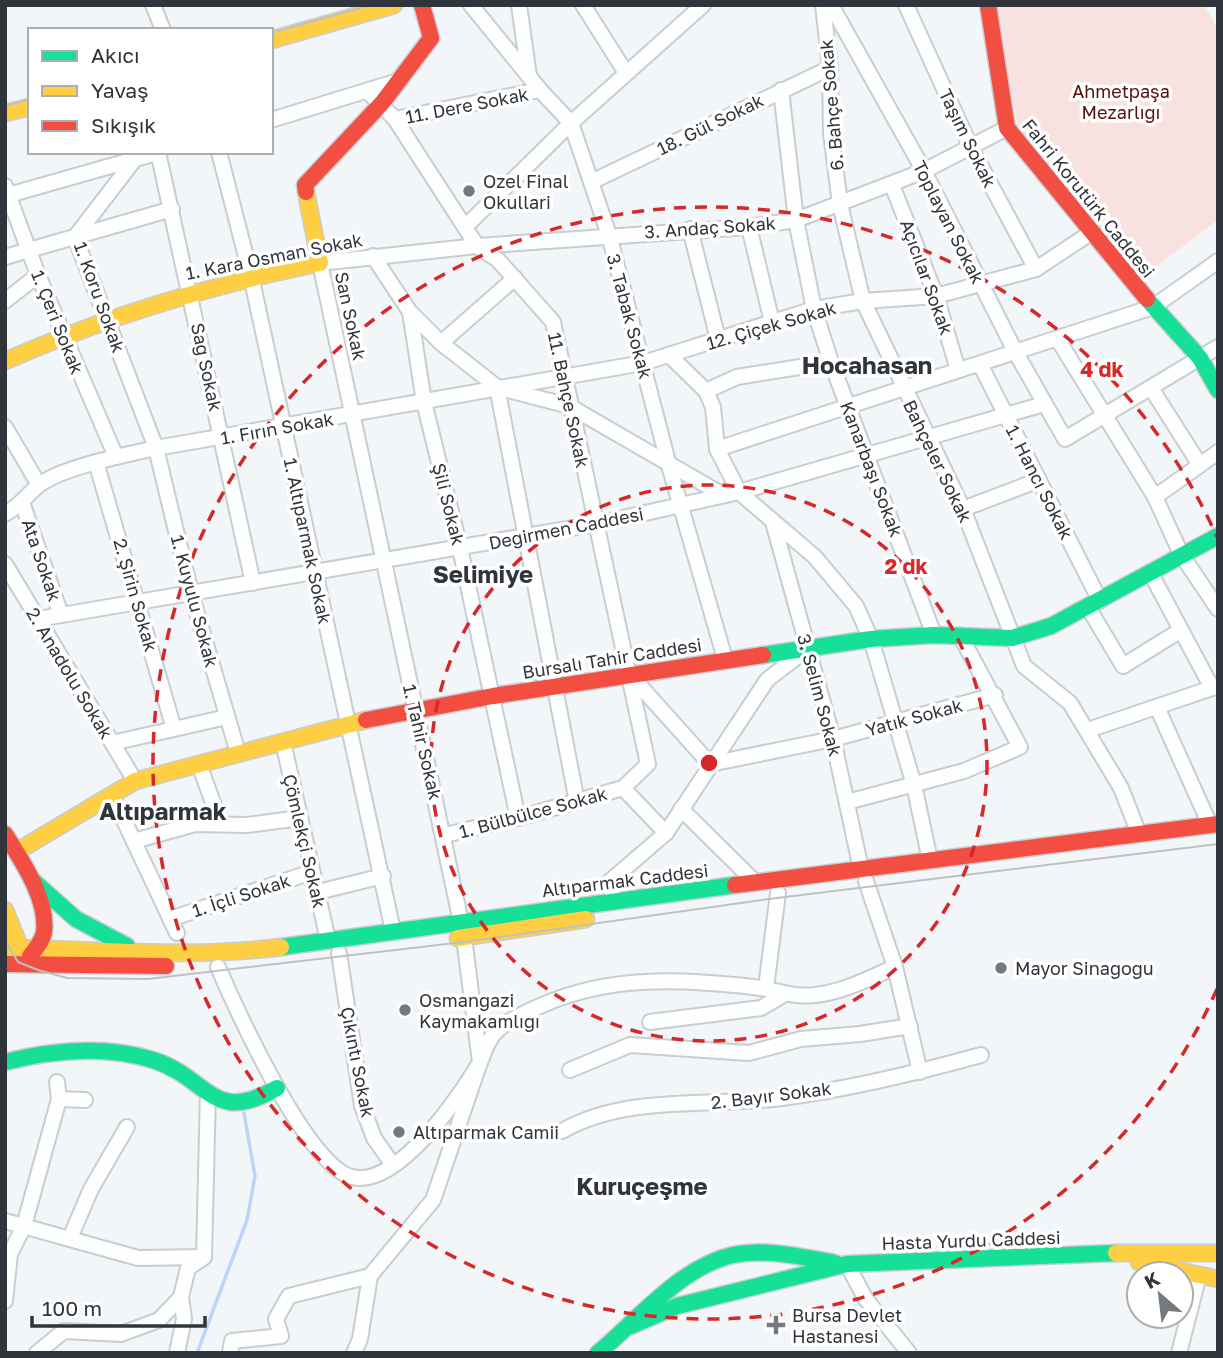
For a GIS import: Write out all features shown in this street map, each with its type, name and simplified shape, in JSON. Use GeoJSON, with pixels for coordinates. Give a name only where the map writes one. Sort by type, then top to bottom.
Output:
{"type":"FeatureCollection","features":[{"type":"Feature","properties":{"kind":"main road"},"geometry":{"type":"LineString","coordinates":[[273,39],[394,5]]}},
{"type":"Feature","properties":{"kind":"main road"},"geometry":{"type":"LineString","coordinates":[[382,103],[430,38],[422,5]]}},
{"type":"Feature","properties":{"kind":"main road","name":"Fahri Korutürk Caddesi"},"geometry":{"type":"LineString","coordinates":[[988,5],[1007,128],[1153,307],[1200,358],[1218,390]]}},
{"type":"Feature","properties":{"kind":"main road","name":"San Sokak"},"geometry":{"type":"LineString","coordinates":[[320,263],[305,185],[382,103]]}},
{"type":"Feature","properties":{"kind":"main road"},"geometry":{"type":"LineString","coordinates":[[5,113],[28,107]]}},
{"type":"Feature","properties":{"kind":"main road","name":"1. Kara Osman Sokak"},"geometry":{"type":"LineString","coordinates":[[5,361],[62,334],[191,290],[320,263]]}},
{"type":"Feature","properties":{"kind":"main road","name":"Bursalı Tahir Caddesi"},"geometry":{"type":"LineString","coordinates":[[16,852],[135,781],[347,723],[493,696],[871,639],[934,635],[1012,638],[1051,626],[1218,536]]}},
{"type":"Feature","properties":{"kind":"main road","name":"Altıparmak Caddesi"},"geometry":{"type":"LineString","coordinates":[[18,954],[133,950],[187,955],[242,952],[393,932],[462,930],[778,893],[930,860],[1139,834],[1215,829]]}},
{"type":"Feature","properties":{"kind":"main road","name":"Altıparmak Caddesi"},"geometry":{"type":"LineString","coordinates":[[57,963],[218,967],[339,953],[614,900],[755,882],[864,875],[1215,829]]}},
{"type":"Feature","properties":{"kind":"main road"},"geometry":{"type":"LineString","coordinates":[[5,834],[31,879],[44,932],[18,954]]}},
{"type":"Feature","properties":{"kind":"main road"},"geometry":{"type":"LineString","coordinates":[[31,879],[76,919],[133,950]]}},
{"type":"Feature","properties":{"kind":"main road"},"geometry":{"type":"LineString","coordinates":[[5,897],[15,911],[25,912],[32,908],[36,897]]}},
{"type":"Feature","properties":{"kind":"main road"},"geometry":{"type":"LineString","coordinates":[[5,909],[18,954]]}},
{"type":"Feature","properties":{"kind":"main road"},"geometry":{"type":"LineString","coordinates":[[18,954],[57,963]]}},
{"type":"Feature","properties":{"kind":"main road"},"geometry":{"type":"LineString","coordinates":[[18,954],[57,963]]}},
{"type":"Feature","properties":{"kind":"main road"},"geometry":{"type":"LineString","coordinates":[[5,1062],[32,1054],[109,1051],[173,1068],[228,1104],[246,1103],[277,1088]]}},
{"type":"Feature","properties":{"kind":"main road","name":"Hasta Yurdu Caddesi"},"geometry":{"type":"LineString","coordinates":[[598,1353],[669,1292],[712,1261],[731,1255],[788,1255],[847,1264],[1097,1254],[1218,1253]]}},
{"type":"Feature","properties":{"kind":"main road","name":"Hasta Yurdu Caddesi"},"geometry":{"type":"LineString","coordinates":[[1097,1254],[1218,1279]]}},
{"type":"Feature","properties":{"kind":"main road","name":"Hasta Yurdu Caddesi"},"geometry":{"type":"LineString","coordinates":[[631,1326],[677,1306],[847,1264]]}},
{"type":"Feature","properties":{"kind":"street"},"geometry":{"type":"LineString","coordinates":[[153,5],[162,28]]}},
{"type":"Feature","properties":{"kind":"street","name":"3. Tabak Sokak"},"geometry":{"type":"LineString","coordinates":[[471,5],[540,90],[571,123],[609,234],[668,462],[725,659]]}},
{"type":"Feature","properties":{"kind":"street"},"geometry":{"type":"LineString","coordinates":[[519,5],[529,77]]}},
{"type":"Feature","properties":{"kind":"street"},"geometry":{"type":"LineString","coordinates":[[583,5],[626,73]]}},
{"type":"Feature","properties":{"kind":"street"},"geometry":{"type":"LineString","coordinates":[[464,227],[571,123],[703,5]]}},
{"type":"Feature","properties":{"kind":"street","name":"6. Bahçe Sokak"},"geometry":{"type":"LineString","coordinates":[[823,5],[830,68],[831,132],[840,204]]}},
{"type":"Feature","properties":{"kind":"street","name":"Toplayan Sokak"},"geometry":{"type":"LineString","coordinates":[[831,5],[924,171],[1016,353],[1065,439],[1105,416]]}},
{"type":"Feature","properties":{"kind":"street","name":"Taşım Sokak"},"geometry":{"type":"LineString","coordinates":[[906,5],[971,148],[1036,269]]}},
{"type":"Feature","properties":{"kind":"street","name":"18. Gül Sokak"},"geometry":{"type":"LineString","coordinates":[[591,182],[830,68]]}},
{"type":"Feature","properties":{"kind":"street"},"geometry":{"type":"LineString","coordinates":[[273,119],[398,81]]}},
{"type":"Feature","properties":{"kind":"street","name":"11. Dere Sokak"},"geometry":{"type":"LineString","coordinates":[[395,119],[540,90]]}},
{"type":"Feature","properties":{"kind":"street","name":"Kanarbaşı Sokak"},"geometry":{"type":"LineString","coordinates":[[781,90],[796,220],[814,309],[831,362],[934,635]]}},
{"type":"Feature","properties":{"kind":"street","name":"11. Bahçe Sokak"},"geometry":{"type":"LineString","coordinates":[[367,91],[382,103],[395,119],[477,246],[498,260],[553,322],[569,406],[631,676]]}},
{"type":"Feature","properties":{"kind":"street","name":"3. Andaç Sokak"},"geometry":{"type":"LineString","coordinates":[[477,246],[609,234],[749,227],[796,220],[892,185],[1007,128]]}},
{"type":"Feature","properties":{"kind":"street"},"geometry":{"type":"LineString","coordinates":[[6,192],[152,154]]}},
{"type":"Feature","properties":{"kind":"street","name":"Sağ Sokak"},"geometry":{"type":"LineString","coordinates":[[159,154],[253,583]]}},
{"type":"Feature","properties":{"kind":"street","name":"1. Altıparmak Sokak"},"geometry":{"type":"LineString","coordinates":[[220,154],[251,276],[393,932]]}},
{"type":"Feature","properties":{"kind":"street","name":"1. Koru Sokak"},"geometry":{"type":"LineString","coordinates":[[135,159],[75,237],[108,317],[156,448]]}},
{"type":"Feature","properties":{"kind":"street","name":"Açıcılar Sokak"},"geometry":{"type":"LineString","coordinates":[[892,185],[936,296],[958,370]]}},
{"type":"Feature","properties":{"kind":"street","name":"1. Çeri Sokak"},"geometry":{"type":"LineString","coordinates":[[6,192],[62,334],[116,457]]}},
{"type":"Feature","properties":{"kind":"street","name":"Bahçeler Sokak"},"geometry":{"type":"LineString","coordinates":[[840,204],[863,301],[963,509],[1024,666],[1070,703],[1121,788],[1139,834]]}},
{"type":"Feature","properties":{"kind":"street"},"geometry":{"type":"LineString","coordinates":[[5,257],[172,209]]}},
{"type":"Feature","properties":{"kind":"street"},"geometry":{"type":"LineString","coordinates":[[749,227],[772,322]]}},
{"type":"Feature","properties":{"kind":"street"},"geometry":{"type":"LineString","coordinates":[[690,229],[718,339]]}},
{"type":"Feature","properties":{"kind":"street","name":"12. Çiçek Sokak"},"geometry":{"type":"LineString","coordinates":[[563,377],[643,363],[814,309],[863,301],[936,296],[981,285],[1036,269],[1092,232]]}},
{"type":"Feature","properties":{"kind":"street","name":"1. Kara Osman Sokak"},"geometry":{"type":"LineString","coordinates":[[320,263],[477,246]]}},
{"type":"Feature","properties":{"kind":"street"},"geometry":{"type":"LineString","coordinates":[[373,256],[410,312],[441,343],[497,387],[569,406],[723,495]]}},
{"type":"Feature","properties":{"kind":"street"},"geometry":{"type":"LineString","coordinates":[[717,449],[1153,307],[1218,261]]}},
{"type":"Feature","properties":{"kind":"street","name":"San Sokak"},"geometry":{"type":"LineString","coordinates":[[320,263],[382,562]]}},
{"type":"Feature","properties":{"kind":"street"},"geometry":{"type":"LineString","coordinates":[[5,301],[38,275]]}},
{"type":"Feature","properties":{"kind":"street"},"geometry":{"type":"LineString","coordinates":[[441,343],[515,278]]}},
{"type":"Feature","properties":{"kind":"street","name":"Şili Sokak"},"geometry":{"type":"LineString","coordinates":[[410,312],[424,402],[460,548],[518,818]]}},
{"type":"Feature","properties":{"kind":"street"},"geometry":{"type":"LineString","coordinates":[[1058,338],[1155,497],[1181,554],[1218,609]]}},
{"type":"Feature","properties":{"kind":"street"},"geometry":{"type":"LineString","coordinates":[[1105,416],[1218,348]]}},
{"type":"Feature","properties":{"kind":"street"},"geometry":{"type":"LineString","coordinates":[[669,355],[706,391],[713,407],[717,449],[739,492],[815,557],[856,606],[871,639],[915,785],[930,860]]}},
{"type":"Feature","properties":{"kind":"street"},"geometry":{"type":"LineString","coordinates":[[706,391],[737,377],[831,362]]}},
{"type":"Feature","properties":{"kind":"street","name":"1. Hancı Sokak"},"geometry":{"type":"LineString","coordinates":[[980,364],[1039,480],[1123,666],[1181,631]]}},
{"type":"Feature","properties":{"kind":"street","name":"1. Fırın Sokak"},"geometry":{"type":"LineString","coordinates":[[5,514],[23,505],[39,485],[96,462],[116,457],[563,377]]}},
{"type":"Feature","properties":{"kind":"street"},"geometry":{"type":"LineString","coordinates":[[497,387],[577,802]]}},
{"type":"Feature","properties":{"kind":"street"},"geometry":{"type":"LineString","coordinates":[[1151,388],[1200,465]]}},
{"type":"Feature","properties":{"kind":"street","name":"Değirmen Caddesi"},"geometry":{"type":"LineString","coordinates":[[38,619],[596,524],[739,492],[1008,417],[1044,404]]}},
{"type":"Feature","properties":{"kind":"street"},"geometry":{"type":"LineString","coordinates":[[5,427],[39,485]]}},
{"type":"Feature","properties":{"kind":"street","name":"1. Kuyulu Sokak"},"geometry":{"type":"LineString","coordinates":[[156,448],[191,593],[238,753]]}},
{"type":"Feature","properties":{"kind":"street"},"geometry":{"type":"LineString","coordinates":[[1155,497],[1218,452]]}},
{"type":"Feature","properties":{"kind":"street","name":"2. Şirin Sokak"},"geometry":{"type":"LineString","coordinates":[[96,462],[174,729]]}},
{"type":"Feature","properties":{"kind":"street"},"geometry":{"type":"LineString","coordinates":[[963,509],[1039,480]]}},
{"type":"Feature","properties":{"kind":"street","name":"Ata Sokak"},"geometry":{"type":"LineString","coordinates":[[23,505],[61,615]]}},
{"type":"Feature","properties":{"kind":"street","name":"3. Selim Sokak"},"geometry":{"type":"LineString","coordinates":[[773,522],[833,739],[864,875],[895,967],[920,1072]]}},
{"type":"Feature","properties":{"kind":"street","name":"1. Tahir Sokak"},"geometry":{"type":"LineString","coordinates":[[382,562],[445,835],[462,930],[480,1062]]}},
{"type":"Feature","properties":{"kind":"street","name":"2. Anadolu Sokak"},"geometry":{"type":"LineString","coordinates":[[5,564],[135,781]]}},
{"type":"Feature","properties":{"kind":"street"},"geometry":{"type":"LineString","coordinates":[[1088,730],[1215,687],[1150,572]]}},
{"type":"Feature","properties":{"kind":"street"},"geometry":{"type":"LineString","coordinates":[[847,802],[964,771],[1020,747],[995,695],[960,635]]}},
{"type":"Feature","properties":{"kind":"street"},"geometry":{"type":"LineString","coordinates":[[614,900],[609,882],[666,833],[767,680],[808,648]]}},
{"type":"Feature","properties":{"kind":"street"},"geometry":{"type":"LineString","coordinates":[[631,676],[710,764]]}},
{"type":"Feature","properties":{"kind":"street","name":"1. Bülbülce Sokak"},"geometry":{"type":"LineString","coordinates":[[445,835],[518,818],[623,788],[648,764],[631,676]]}},
{"type":"Feature","properties":{"kind":"street","name":"Yatık Sokak"},"geometry":{"type":"LineString","coordinates":[[710,764],[833,739],[995,695]]}},
{"type":"Feature","properties":{"kind":"street"},"geometry":{"type":"LineString","coordinates":[[1157,707],[1215,829]]}},
{"type":"Feature","properties":{"kind":"street"},"geometry":{"type":"LineString","coordinates":[[111,743],[227,717]]}},
{"type":"Feature","properties":{"kind":"street","name":"Çömlekçi Sokak"},"geometry":{"type":"LineString","coordinates":[[283,742],[328,940]]}},
{"type":"Feature","properties":{"kind":"street"},"geometry":{"type":"LineString","coordinates":[[199,764],[220,822]]}},
{"type":"Feature","properties":{"kind":"street"},"geometry":{"type":"LineString","coordinates":[[623,788],[666,833]]}},
{"type":"Feature","properties":{"kind":"street","name":"1. İçli Sokak"},"geometry":{"type":"LineString","coordinates":[[112,795],[177,933]]}},
{"type":"Feature","properties":{"kind":"street"},"geometry":{"type":"LineString","coordinates":[[681,809],[755,882]]}},
{"type":"Feature","properties":{"kind":"street"},"geometry":{"type":"LineString","coordinates":[[134,841],[195,824],[220,822],[247,825],[300,818]]}},
{"type":"Feature","properties":{"kind":"street","name":"1. İçli Sokak"},"geometry":{"type":"LineString","coordinates":[[170,919],[312,872]]}},
{"type":"Feature","properties":{"kind":"street"},"geometry":{"type":"LineString","coordinates":[[318,892],[383,876]]}},
{"type":"Feature","properties":{"kind":"street"},"geometry":{"type":"LineString","coordinates":[[766,988],[778,893]]}},
{"type":"Feature","properties":{"kind":"street","name":"Çıkıntı Sokak"},"geometry":{"type":"LineString","coordinates":[[339,953],[362,1106],[374,1138],[393,1165]]}},
{"type":"Feature","properties":{"kind":"street"},"geometry":{"type":"LineString","coordinates":[[218,967],[277,1088],[330,1166],[352,1178],[373,1177],[416,1146],[440,1119],[480,1062]]}},
{"type":"Feature","properties":{"kind":"street"},"geometry":{"type":"LineString","coordinates":[[354,1353],[360,1339],[370,1276],[433,1199],[480,1062],[492,1037],[510,1022],[540,1006],[584,991],[623,982],[664,979],[766,988],[783,995],[815,995],[851,987],[895,967]]}},
{"type":"Feature","properties":{"kind":"street"},"geometry":{"type":"LineString","coordinates":[[650,1022],[761,1008],[783,995]]}},
{"type":"Feature","properties":{"kind":"street"},"geometry":{"type":"LineString","coordinates":[[570,1070],[629,1045],[749,1053],[801,1039],[910,1026]]}},
{"type":"Feature","properties":{"kind":"street","name":"2. Bayır Sokak"},"geometry":{"type":"LineString","coordinates":[[562,1131],[610,1111],[782,1098],[920,1072],[981,1055]]}},
{"type":"Feature","properties":{"kind":"street"},"geometry":{"type":"LineString","coordinates":[[5,1301],[10,1254],[24,1226],[59,1099],[57,1082]]}},
{"type":"Feature","properties":{"kind":"street"},"geometry":{"type":"LineString","coordinates":[[204,1258],[208,1092]]}},
{"type":"Feature","properties":{"kind":"street"},"geometry":{"type":"LineString","coordinates":[[59,1099],[85,1100]]}},
{"type":"Feature","properties":{"kind":"street"},"geometry":{"type":"LineString","coordinates":[[70,1238],[91,1189],[127,1127]]}},
{"type":"Feature","properties":{"kind":"street"},"geometry":{"type":"LineString","coordinates":[[5,1220],[138,1258],[204,1258]]}},
{"type":"Feature","properties":{"kind":"street"},"geometry":{"type":"LineString","coordinates":[[177,1353],[184,1319],[181,1297],[188,1268],[204,1258]]}},
{"type":"Feature","properties":{"kind":"street"},"geometry":{"type":"LineString","coordinates":[[847,1264],[865,1298],[909,1353]]}},
{"type":"Feature","properties":{"kind":"street"},"geometry":{"type":"LineString","coordinates":[[1178,1353],[1199,1275]]}},
{"type":"Feature","properties":{"kind":"street"},"geometry":{"type":"LineString","coordinates":[[230,1353],[232,1340],[281,1336],[276,1319],[289,1296],[370,1276]]}},
{"type":"Feature","properties":{"kind":"street"},"geometry":{"type":"LineString","coordinates":[[37,1353],[64,1331],[121,1334],[159,1321],[181,1297]]}},
{"type":"Feature","properties":{"kind":"green space","name":"Ahmetpaşa Mezarlığı"},"geometry":{"type":"Polygon","coordinates":[[[994,5],[1204,5],[1218,29],[1218,220],[1141,278],[1018,127],[994,5]]]}},
{"type":"Feature","properties":{"kind":"waterway"},"geometry":{"type":"LineString","coordinates":[[197,1353],[247,1220],[255,1176],[244,1113]]}},
{"type":"Feature","properties":{"kind":"tram line"},"geometry":{"type":"LineString","coordinates":[[273,32],[371,5]]}},
{"type":"Feature","properties":{"kind":"tram line"},"geometry":{"type":"LineString","coordinates":[[5,106],[28,100]]}},
{"type":"Feature","properties":{"kind":"tram line"},"geometry":{"type":"LineString","coordinates":[[5,940],[18,962],[67,978],[148,979],[464,942],[777,898],[1218,844]]}},
{"type":"Feature","properties":{"kind":"traffic: fast"},"geometry":{"type":"LineString","coordinates":[[1147,299],[1200,358],[1218,390]]}},
{"type":"Feature","properties":{"kind":"traffic: fast"},"geometry":{"type":"LineString","coordinates":[[763,655],[871,639],[934,635],[1012,638],[1051,626],[1218,536]]}},
{"type":"Feature","properties":{"kind":"traffic: fast"},"geometry":{"type":"LineString","coordinates":[[32,880],[76,919],[127,946]]}},
{"type":"Feature","properties":{"kind":"traffic: fast"},"geometry":{"type":"LineString","coordinates":[[281,947],[735,885]]}},
{"type":"Feature","properties":{"kind":"traffic: fast"},"geometry":{"type":"LineString","coordinates":[[5,1062],[60,1052],[116,1052],[153,1060],[172,1068],[224,1101],[238,1102],[255,1098],[277,1088]]}},
{"type":"Feature","properties":{"kind":"traffic: fast"},"geometry":{"type":"LineString","coordinates":[[598,1353],[661,1296],[695,1271],[714,1261],[758,1252],[835,1263]]}},
{"type":"Feature","properties":{"kind":"traffic: fast"},"geometry":{"type":"LineString","coordinates":[[631,1326],[677,1306],[847,1264],[1116,1253]]}},
{"type":"Feature","properties":{"kind":"traffic: slow"},"geometry":{"type":"LineString","coordinates":[[273,39],[394,5]]}},
{"type":"Feature","properties":{"kind":"traffic: slow"},"geometry":{"type":"LineString","coordinates":[[5,113],[28,107]]}},
{"type":"Feature","properties":{"kind":"traffic: slow"},"geometry":{"type":"LineString","coordinates":[[5,361],[160,303],[239,281],[320,263],[306,192]]}},
{"type":"Feature","properties":{"kind":"traffic: slow"},"geometry":{"type":"LineString","coordinates":[[16,852],[135,781],[366,720]]}},
{"type":"Feature","properties":{"kind":"traffic: slow"},"geometry":{"type":"LineString","coordinates":[[5,910],[20,947],[29,956]]}},
{"type":"Feature","properties":{"kind":"traffic: slow"},"geometry":{"type":"LineString","coordinates":[[458,938],[586,919]]}},
{"type":"Feature","properties":{"kind":"traffic: slow"},"geometry":{"type":"LineString","coordinates":[[5,948],[178,953],[281,947]]}},
{"type":"Feature","properties":{"kind":"traffic: slow"},"geometry":{"type":"LineString","coordinates":[[1116,1253],[1218,1253]]}},
{"type":"Feature","properties":{"kind":"traffic: slow"},"geometry":{"type":"LineString","coordinates":[[1195,1274],[1218,1279]]}},
{"type":"Feature","properties":{"kind":"traffic: jam"},"geometry":{"type":"LineString","coordinates":[[306,192],[305,185],[382,103],[431,38],[422,5]]}},
{"type":"Feature","properties":{"kind":"traffic: jam"},"geometry":{"type":"LineString","coordinates":[[988,5],[1007,128],[1147,299]]}},
{"type":"Feature","properties":{"kind":"traffic: jam"},"geometry":{"type":"LineString","coordinates":[[366,720],[493,696],[763,655]]}},
{"type":"Feature","properties":{"kind":"traffic: jam"},"geometry":{"type":"LineString","coordinates":[[735,885],[1218,824]]}},
{"type":"Feature","properties":{"kind":"traffic: jam"},"geometry":{"type":"LineString","coordinates":[[5,834],[32,881],[42,907],[43,935],[30,956]]}},
{"type":"Feature","properties":{"kind":"traffic: jam"},"geometry":{"type":"LineString","coordinates":[[5,964],[166,966]]}},
{"type":"Feature","properties":{"kind":"place","name":"Ozel Final Okullari"},"geometry":{"type":"Point","coordinates":[469,191]}},
{"type":"Feature","properties":{"kind":"place","name":"Mayor Sinagogu"},"geometry":{"type":"Point","coordinates":[1001,968]}},
{"type":"Feature","properties":{"kind":"place","name":"Osmangazi Kaymakamlığı"},"geometry":{"type":"Point","coordinates":[405,1010]}},
{"type":"Feature","properties":{"kind":"place","name":"Altıparmak Camii"},"geometry":{"type":"Point","coordinates":[399,1132]}},
{"type":"Feature","properties":{"kind":"place","name":"Bursa Devlet Hastanesi"},"geometry":{"type":"Point","coordinates":[776,1325]}},
{"type":"Feature","properties":{"kind":"district","name":"Hocahasan"},"geometry":{"type":"Point","coordinates":[867,364]}},
{"type":"Feature","properties":{"kind":"district","name":"Selimiye"},"geometry":{"type":"Point","coordinates":[483,573]}},
{"type":"Feature","properties":{"kind":"district","name":"Altıparmak"},"geometry":{"type":"Point","coordinates":[163,810]}},
{"type":"Feature","properties":{"kind":"district","name":"Kuruçeşme"},"geometry":{"type":"Point","coordinates":[642,1185]}}]}
